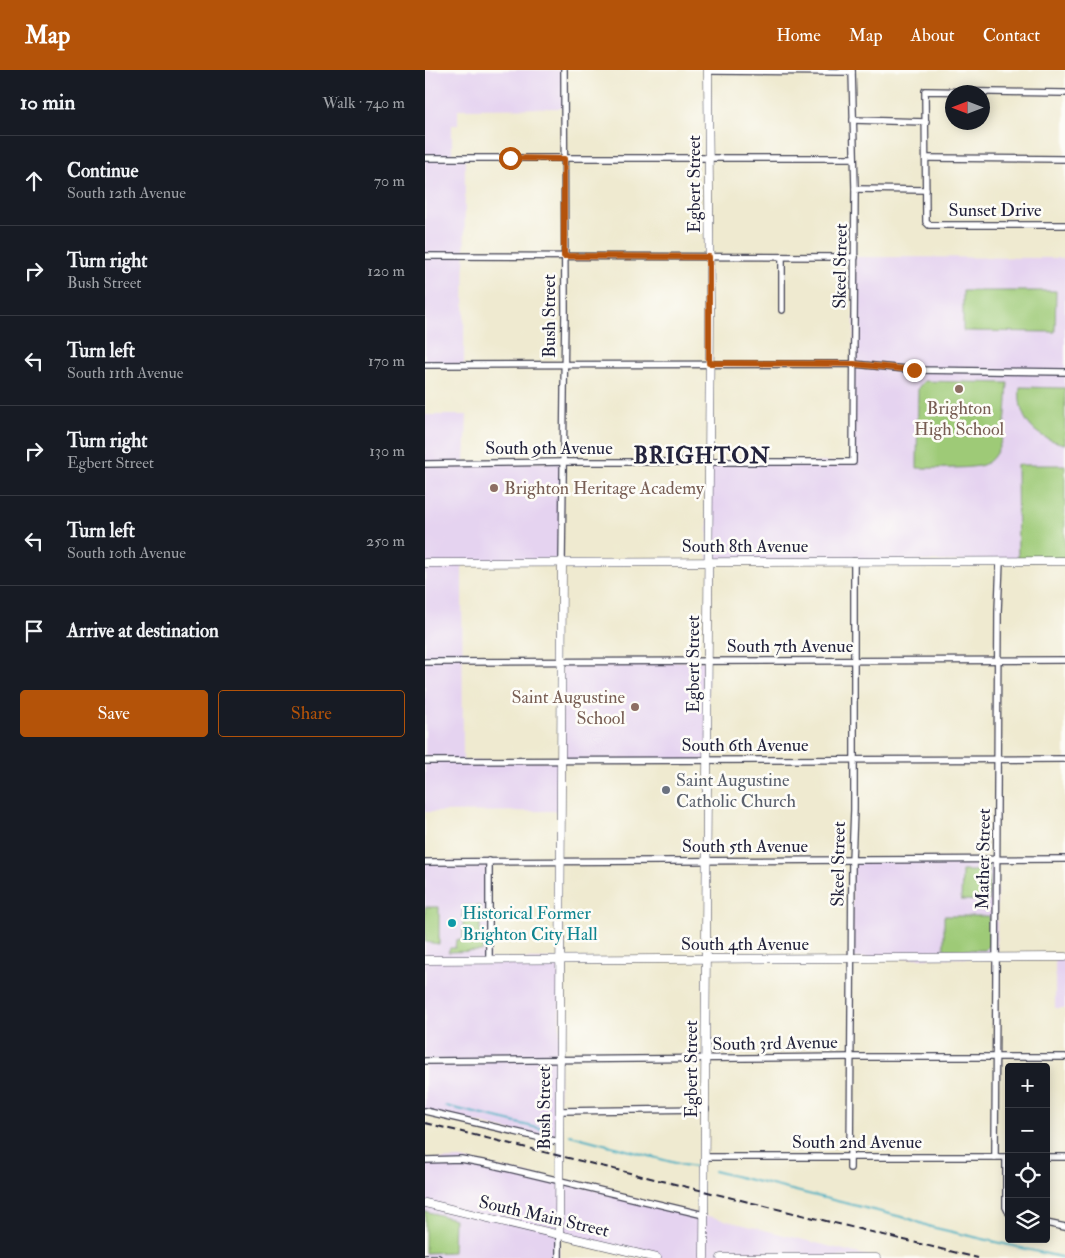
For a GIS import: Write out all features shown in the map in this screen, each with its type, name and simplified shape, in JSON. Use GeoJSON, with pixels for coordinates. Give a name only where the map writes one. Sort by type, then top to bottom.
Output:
{"type":"FeatureCollection","features":[{"type":"Feature","properties":{"kind":"street","name":"Bush Street"},"geometry":{"type":"LineString","coordinates":[[559,1258],[564,70]]}},
{"type":"Feature","properties":{"kind":"street"},"geometry":{"type":"LineString","coordinates":[[708,71],[852,71]]}},
{"type":"Feature","properties":{"kind":"street","name":"Egbert Street"},"geometry":{"type":"LineString","coordinates":[[704,1258],[708,760],[708,71]]}},
{"type":"Feature","properties":{"kind":"street","name":"Skeel Street"},"geometry":{"type":"LineString","coordinates":[[852,71],[855,189],[853,462]]}},
{"type":"Feature","properties":{"kind":"street"},"geometry":{"type":"LineString","coordinates":[[926,190],[925,91],[1065,93]]}},
{"type":"Feature","properties":{"kind":"street"},"geometry":{"type":"LineString","coordinates":[[853,120],[926,122]]}},
{"type":"Feature","properties":{"kind":"street"},"geometry":{"type":"LineString","coordinates":[[425,158],[854,158]]}},
{"type":"Feature","properties":{"kind":"street"},"geometry":{"type":"LineString","coordinates":[[926,158],[1065,159]]}},
{"type":"Feature","properties":{"kind":"street","name":"Sunset Drive"},"geometry":{"type":"LineString","coordinates":[[855,189],[926,190],[926,222],[929,225],[1065,225]]}},
{"type":"Feature","properties":{"kind":"street"},"geometry":{"type":"LineString","coordinates":[[425,256],[855,257]]}},
{"type":"Feature","properties":{"kind":"street"},"geometry":{"type":"LineString","coordinates":[[782,257],[782,310]]}},
{"type":"Feature","properties":{"kind":"street"},"geometry":{"type":"LineString","coordinates":[[425,365],[854,364],[915,370],[1065,372]]}},
{"type":"Feature","properties":{"kind":"street","name":"South 9th Avenue"},"geometry":{"type":"LineString","coordinates":[[425,464],[853,462]]}},
{"type":"Feature","properties":{"kind":"street","name":"Skeel Street"},"geometry":{"type":"LineString","coordinates":[[850,1168],[854,561]]}},
{"type":"Feature","properties":{"kind":"street","name":"Mather Street"},"geometry":{"type":"LineString","coordinates":[[995,1157],[1000,561]]}},
{"type":"Feature","properties":{"kind":"street","name":"South 8th Avenue"},"geometry":{"type":"LineString","coordinates":[[425,562],[1065,561]]}},
{"type":"Feature","properties":{"kind":"street","name":"South 7th Avenue"},"geometry":{"type":"LineString","coordinates":[[425,662],[1065,660]]}},
{"type":"Feature","properties":{"kind":"street","name":"South 6th Avenue"},"geometry":{"type":"LineString","coordinates":[[425,761],[1065,759]]}},
{"type":"Feature","properties":{"kind":"street","name":"South 5th Avenue"},"geometry":{"type":"LineString","coordinates":[[425,862],[1065,859]]}},
{"type":"Feature","properties":{"kind":"street"},"geometry":{"type":"LineString","coordinates":[[489,861],[489,960]]}},
{"type":"Feature","properties":{"kind":"street","name":"South 4th Avenue"},"geometry":{"type":"LineString","coordinates":[[425,960],[707,958],[997,959],[1065,957]]}},
{"type":"Feature","properties":{"kind":"street","name":"South 3rd Avenue"},"geometry":{"type":"LineString","coordinates":[[425,1061],[851,1057],[1065,1058]]}},
{"type":"Feature","properties":{"kind":"street"},"geometry":{"type":"LineString","coordinates":[[559,1111],[706,1109]]}},
{"type":"Feature","properties":{"kind":"street"},"geometry":{"type":"LineString","coordinates":[[425,1111],[559,1142]]}},
{"type":"Feature","properties":{"kind":"street","name":"South 2nd Avenue"},"geometry":{"type":"LineString","coordinates":[[705,1157],[1005,1157]]}},
{"type":"Feature","properties":{"kind":"street"},"geometry":{"type":"LineString","coordinates":[[1050,1157],[1065,1157]]}},
{"type":"Feature","properties":{"kind":"street"},"geometry":{"type":"LineString","coordinates":[[425,1160],[461,1159],[479,1162],[704,1215]]}},
{"type":"Feature","properties":{"kind":"street","name":"South Main Street"},"geometry":{"type":"LineString","coordinates":[[425,1203],[657,1258]]}},
{"type":"Feature","properties":{"kind":"street"},"geometry":{"type":"LineString","coordinates":[[1050,1224],[1065,1227]]}},
{"type":"Feature","properties":{"kind":"street"},"geometry":{"type":"LineString","coordinates":[[425,1258],[438,1258]]}},
{"type":"Feature","properties":{"kind":"street"},"geometry":{"type":"LineString","coordinates":[[721,1258],[876,1258]]}},
{"type":"Feature","properties":{"kind":"shaded area"},"geometry":{"type":"Polygon","coordinates":[[[425,70],[564,70],[564,108],[458,109],[458,125],[452,125],[452,158],[465,158],[464,365],[425,365],[425,70]]]}},
{"type":"Feature","properties":{"kind":"shaded area","name":"Brighton High School"},"geometry":{"type":"Polygon","coordinates":[[[855,257],[1065,258],[1065,465],[1017,466],[1018,561],[708,562],[708,463],[852,462],[855,257]]]}},
{"type":"Feature","properties":{"kind":"shaded area"},"geometry":{"type":"Polygon","coordinates":[[[425,415],[467,415],[465,463],[563,462],[562,561],[462,562],[463,761],[561,761],[562,662],[708,661],[708,760],[562,761],[561,811],[425,812],[425,415]]]}},
{"type":"Feature","properties":{"kind":"shaded area"},"geometry":{"type":"Polygon","coordinates":[[[997,859],[997,958],[852,958],[852,860],[997,859]]]}},
{"type":"Feature","properties":{"kind":"shaded area"},"geometry":{"type":"Polygon","coordinates":[[[489,861],[489,959],[560,959],[559,1142],[425,1111],[425,862],[489,861]]]}},
{"type":"Feature","properties":{"kind":"shaded area"},"geometry":{"type":"Polygon","coordinates":[[[1055,957],[1065,957],[1065,1008],[1055,1008],[1055,957]]]}},
{"type":"Feature","properties":{"kind":"shaded area"},"geometry":{"type":"Polygon","coordinates":[[[461,1159],[704,1215],[872,1257],[657,1258],[559,1235],[559,1258],[425,1258],[425,1160],[461,1159]]]}},
{"type":"Feature","properties":{"kind":"green space"},"geometry":{"type":"Polygon","coordinates":[[[963,291],[1056,291],[1055,332],[963,331],[963,291]]]}},
{"type":"Feature","properties":{"kind":"green space"},"geometry":{"type":"Polygon","coordinates":[[[924,381],[1008,383],[1004,431],[995,454],[988,462],[972,467],[917,468],[918,388],[924,381]]]}},
{"type":"Feature","properties":{"kind":"green space"},"geometry":{"type":"Polygon","coordinates":[[[1020,387],[1065,388],[1065,444],[1044,437],[1030,425],[1021,409],[1020,387]]]}},
{"type":"Feature","properties":{"kind":"green space"},"geometry":{"type":"Polygon","coordinates":[[[1017,465],[1065,465],[1065,561],[1018,561],[1017,465]]]}},
{"type":"Feature","properties":{"kind":"green space"},"geometry":{"type":"Polygon","coordinates":[[[989,865],[989,901],[961,900],[962,871],[974,871],[979,866],[989,865]]]}},
{"type":"Feature","properties":{"kind":"green space"},"geometry":{"type":"Polygon","coordinates":[[[463,906],[480,906],[480,944],[483,947],[482,951],[448,952],[450,948],[455,948],[456,940],[463,940],[463,906]]]}},
{"type":"Feature","properties":{"kind":"green space"},"geometry":{"type":"Polygon","coordinates":[[[425,907],[439,907],[439,944],[425,942],[425,907]]]}},
{"type":"Feature","properties":{"kind":"green space"},"geometry":{"type":"Polygon","coordinates":[[[944,916],[989,916],[989,945],[985,950],[944,950],[944,916]]]}},
{"type":"Feature","properties":{"kind":"green space"},"geometry":{"type":"Polygon","coordinates":[[[425,1211],[454,1219],[453,1252],[425,1253],[425,1211]]]}},
{"type":"Feature","properties":{"kind":"waterway"},"geometry":{"type":"LineString","coordinates":[[446,1106],[550,1131]]}},
{"type":"Feature","properties":{"kind":"waterway"},"geometry":{"type":"LineString","coordinates":[[570,1135],[695,1167]]}},
{"type":"Feature","properties":{"kind":"waterway"},"geometry":{"type":"LineString","coordinates":[[714,1171],[910,1219],[931,1227],[1065,1258]]}},
{"type":"Feature","properties":{"kind":"railway"},"geometry":{"type":"LineString","coordinates":[[425,1123],[978,1258]]}},
{"type":"Feature","properties":{"kind":"place","name":"Brighton High School"},"geometry":{"type":"Point","coordinates":[959,389]}},
{"type":"Feature","properties":{"kind":"place","name":"Brighton Heritage Academy"},"geometry":{"type":"Point","coordinates":[494,488]}},
{"type":"Feature","properties":{"kind":"place","name":"Saint Augustine School"},"geometry":{"type":"Point","coordinates":[635,707]}},
{"type":"Feature","properties":{"kind":"place","name":"Saint Augustine Catholic Church"},"geometry":{"type":"Point","coordinates":[666,790]}},
{"type":"Feature","properties":{"kind":"place","name":"Historical Former Brighton City Hall"},"geometry":{"type":"Point","coordinates":[452,923]}},
{"type":"Feature","properties":{"kind":"district","name":"BRIGHTON"},"geometry":{"type":"Point","coordinates":[702,455]}},
{"type":"Feature","properties":{"kind":"route"},"geometry":{"type":"LineString","coordinates":[[510,158],[564,159],[564,256],[709,257],[709,363],[854,364],[914,370]]}}]}
